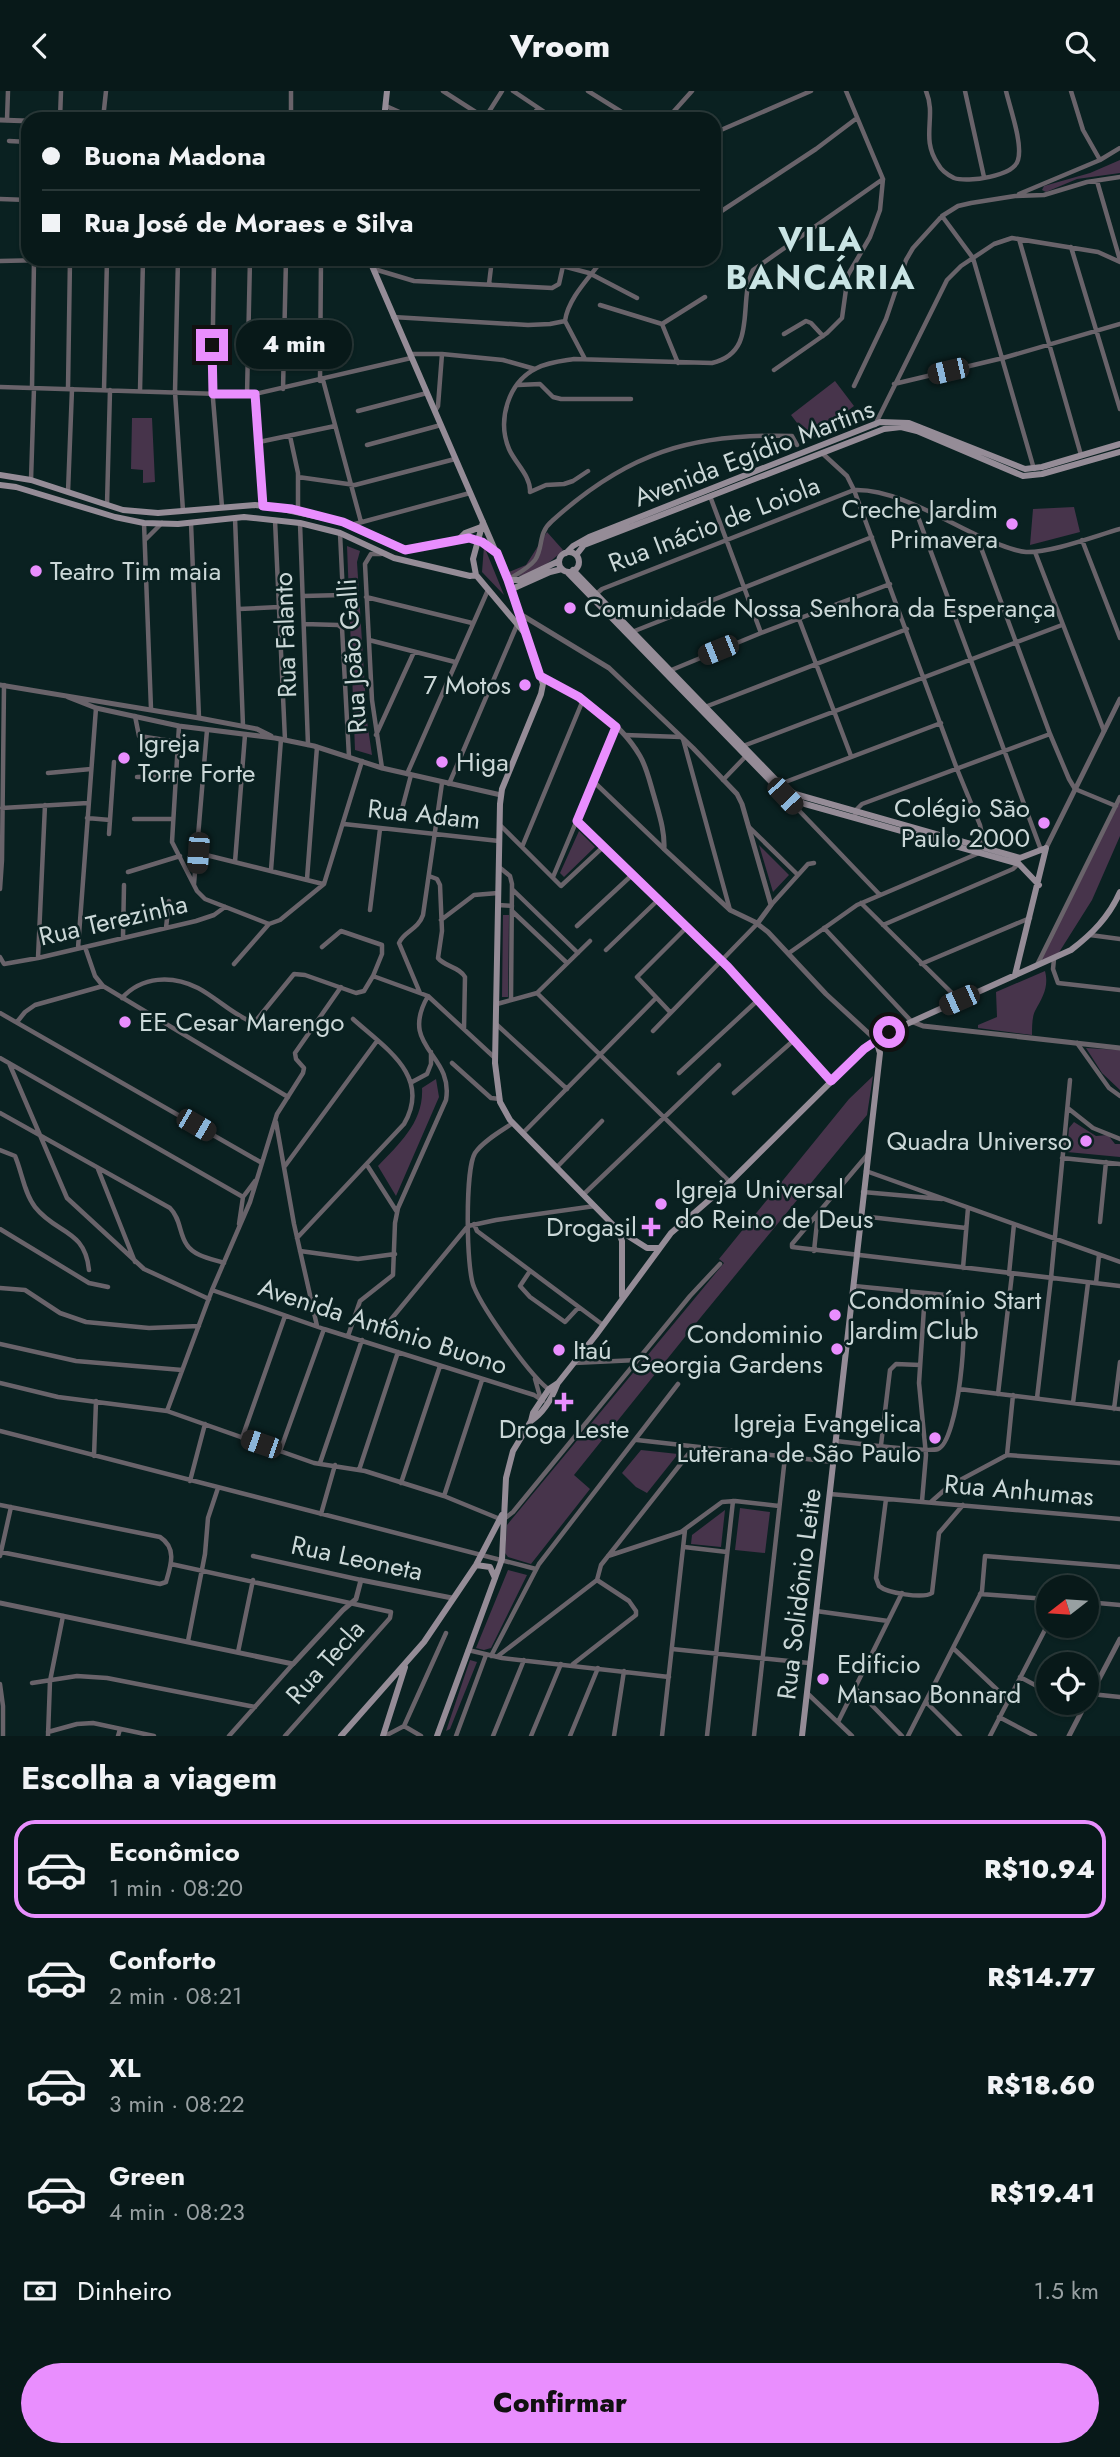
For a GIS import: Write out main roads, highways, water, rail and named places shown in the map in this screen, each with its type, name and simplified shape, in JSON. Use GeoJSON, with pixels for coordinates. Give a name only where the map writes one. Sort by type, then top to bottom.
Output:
{"type":"FeatureCollection","features":[{"type":"Feature","properties":{"kind":"main road"},"geometry":{"type":"LineString","coordinates":[[385,112],[387,91]]}},
{"type":"Feature","properties":{"kind":"main road"},"geometry":{"type":"LineString","coordinates":[[372,266],[512,589],[543,684],[501,795],[495,1058],[500,1099],[504,1112],[513,1123],[617,1229],[647,1248],[658,1248]]}},
{"type":"Feature","properties":{"kind":"main road","name":"Avenida Egídio Martins"},"geometry":{"type":"LineString","coordinates":[[577,554],[584,545],[819,445],[892,421],[909,423],[1020,468],[1034,469],[1120,444]]}},
{"type":"Feature","properties":{"kind":"main road","name":"Avenida Egídio Martins"},"geometry":{"type":"LineString","coordinates":[[566,553],[589,537],[822,453],[876,427],[901,427],[916,431],[1023,476],[1042,474],[1120,452]]}},
{"type":"Feature","properties":{"kind":"main road"},"geometry":{"type":"LineString","coordinates":[[0,475],[31,480],[107,506],[140,512],[263,506],[298,511],[350,525],[399,549],[410,550],[459,539],[477,539],[497,553]]}},
{"type":"Feature","properties":{"kind":"main road"},"geometry":{"type":"LineString","coordinates":[[0,485],[144,523],[191,523],[235,517],[300,523],[340,533],[382,554],[476,575]]}},
{"type":"Feature","properties":{"kind":"main road"},"geometry":{"type":"LineString","coordinates":[[42,494],[55,492],[57,488]]}},
{"type":"Feature","properties":{"kind":"main road"},"geometry":{"type":"LineString","coordinates":[[459,539],[482,524]]}},
{"type":"Feature","properties":{"kind":"main road"},"geometry":{"type":"LineString","coordinates":[[482,524],[473,559],[476,575],[527,635]]}},
{"type":"Feature","properties":{"kind":"main road"},"geometry":{"type":"LineString","coordinates":[[508,580],[519,580],[559,561],[566,553],[577,554],[578,564],[567,571],[550,572],[512,589]]}},
{"type":"Feature","properties":{"kind":"main road"},"geometry":{"type":"LineString","coordinates":[[559,561],[741,748],[780,784],[795,794],[1019,861],[1039,885]]}},
{"type":"Feature","properties":{"kind":"main road"},"geometry":{"type":"LineString","coordinates":[[506,609],[520,614]]}},
{"type":"Feature","properties":{"kind":"main road"},"geometry":{"type":"LineString","coordinates":[[748,755],[785,796],[805,804],[856,813]]}},
{"type":"Feature","properties":{"kind":"main road"},"geometry":{"type":"LineString","coordinates":[[1015,975],[1039,885],[1044,849],[1019,861]]}},
{"type":"Feature","properties":{"kind":"main road"},"geometry":{"type":"LineString","coordinates":[[439,1736],[502,1559],[509,1464],[533,1413],[603,1325],[649,1259],[674,1230],[730,1182],[876,1040],[1071,950],[1090,935],[1109,914],[1120,892]]}},
{"type":"Feature","properties":{"kind":"main road","name":"Rua Solidônio Leite"},"geometry":{"type":"LineString","coordinates":[[802,1736],[880,1053],[876,1040]]}},
{"type":"Feature","properties":{"kind":"main road"},"geometry":{"type":"LineString","coordinates":[[617,1229],[622,1245],[622,1299]]}},
{"type":"Feature","properties":{"kind":"main road"},"geometry":{"type":"LineString","coordinates":[[622,1245],[631,1238]]}},
{"type":"Feature","properties":{"kind":"main road"},"geometry":{"type":"LineString","coordinates":[[647,1248],[649,1259]]}},
{"type":"Feature","properties":{"kind":"main road"},"geometry":{"type":"LineString","coordinates":[[621,1281],[632,1285]]}},
{"type":"Feature","properties":{"kind":"main road"},"geometry":{"type":"LineString","coordinates":[[341,1736],[424,1642],[503,1521]]}},
{"type":"Feature","properties":{"kind":"main road"},"geometry":{"type":"LineString","coordinates":[[476,1565],[490,1567],[495,1580]]}},
{"type":"Feature","properties":{"kind":"main road"},"geometry":{"type":"LineString","coordinates":[[384,1736],[405,1665]]}},
{"type":"Feature","properties":{"kind":"place","name":"Creche Jardim Primavera"},"geometry":{"type":"Point","coordinates":[1012,524]}},
{"type":"Feature","properties":{"kind":"place","name":"Teatro Tim maia"},"geometry":{"type":"Point","coordinates":[36,571]}},
{"type":"Feature","properties":{"kind":"place","name":"Comunidade Nossa Senhora da Esperança"},"geometry":{"type":"Point","coordinates":[570,608]}},
{"type":"Feature","properties":{"kind":"place","name":"7 Motos"},"geometry":{"type":"Point","coordinates":[525,685]}},
{"type":"Feature","properties":{"kind":"place","name":"Igreja Torre Forte"},"geometry":{"type":"Point","coordinates":[124,758]}},
{"type":"Feature","properties":{"kind":"place","name":"Higa"},"geometry":{"type":"Point","coordinates":[442,762]}},
{"type":"Feature","properties":{"kind":"place","name":"Colégio São Paulo 2000"},"geometry":{"type":"Point","coordinates":[1044,823]}},
{"type":"Feature","properties":{"kind":"place","name":"EE Cesar Marengo"},"geometry":{"type":"Point","coordinates":[125,1022]}},
{"type":"Feature","properties":{"kind":"place","name":"Quadra Universo"},"geometry":{"type":"Point","coordinates":[1086,1141]}},
{"type":"Feature","properties":{"kind":"place","name":"Igreja Universal do Reino de Deus"},"geometry":{"type":"Point","coordinates":[661,1204]}},
{"type":"Feature","properties":{"kind":"place","name":"Drogasil"},"geometry":{"type":"Point","coordinates":[651,1227]}},
{"type":"Feature","properties":{"kind":"place","name":"Condomínio Start Jardim Club"},"geometry":{"type":"Point","coordinates":[835,1315]}},
{"type":"Feature","properties":{"kind":"place","name":"Condominio Georgia Gardens"},"geometry":{"type":"Point","coordinates":[837,1349]}},
{"type":"Feature","properties":{"kind":"place","name":"Itaú"},"geometry":{"type":"Point","coordinates":[559,1350]}},
{"type":"Feature","properties":{"kind":"place","name":"Droga Leste"},"geometry":{"type":"Point","coordinates":[564,1402]}},
{"type":"Feature","properties":{"kind":"place","name":"Igreja Evangelica Luterana de São Paulo"},"geometry":{"type":"Point","coordinates":[935,1438]}},
{"type":"Feature","properties":{"kind":"place","name":"Edificio Mansao Bonnard"},"geometry":{"type":"Point","coordinates":[823,1679]}},
{"type":"Feature","properties":{"kind":"district","name":"VILA BANCÁRIA"},"geometry":{"type":"Point","coordinates":[821,258]}}]}
